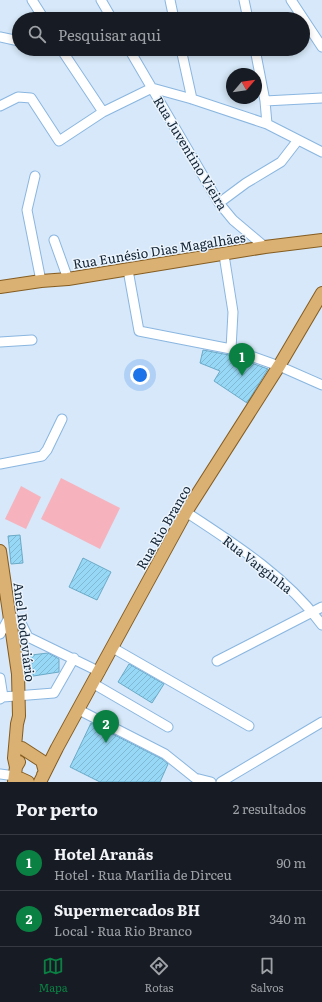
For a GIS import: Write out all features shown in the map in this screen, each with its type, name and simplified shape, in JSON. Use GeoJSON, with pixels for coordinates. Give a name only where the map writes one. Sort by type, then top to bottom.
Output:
{"type":"FeatureCollection","features":[{"type":"Feature","properties":{"kind":"main road","name":"Rua Eunésio Dias Magalhães"},"geometry":{"type":"LineString","coordinates":[[0,288],[41,281],[68,279],[128,270],[265,247],[322,240]]}},
{"type":"Feature","properties":{"kind":"main road","name":"Rua Rio Branco"},"geometry":{"type":"LineString","coordinates":[[43,777],[57,748],[94,684],[186,512],[279,366],[322,293]]}},
{"type":"Feature","properties":{"kind":"main road","name":"Anel Rodoviário"},"geometry":{"type":"LineString","coordinates":[[0,551],[18,674],[19,716],[16,724],[14,758],[15,775]]}},
{"type":"Feature","properties":{"kind":"main road","name":"Anel Rodoviário"},"geometry":{"type":"LineString","coordinates":[[15,775],[21,758],[24,725],[19,716]]}},
{"type":"Feature","properties":{"kind":"main road"},"geometry":{"type":"LineString","coordinates":[[22,748],[42,761],[43,777],[32,782]]}},
{"type":"Feature","properties":{"kind":"main road"},"geometry":{"type":"LineString","coordinates":[[38,758],[49,755],[57,748]]}},
{"type":"Feature","properties":{"kind":"main road"},"geometry":{"type":"LineString","coordinates":[[15,775],[28,782]]}},
{"type":"Feature","properties":{"kind":"street"},"geometry":{"type":"LineString","coordinates":[[32,0],[40,12]]}},
{"type":"Feature","properties":{"kind":"street"},"geometry":{"type":"LineString","coordinates":[[101,0],[108,12]]}},
{"type":"Feature","properties":{"kind":"street"},"geometry":{"type":"LineString","coordinates":[[170,0],[173,12]]}},
{"type":"Feature","properties":{"kind":"street"},"geometry":{"type":"LineString","coordinates":[[244,0],[247,12]]}},
{"type":"Feature","properties":{"kind":"street"},"geometry":{"type":"LineString","coordinates":[[290,0],[298,12]]}},
{"type":"Feature","properties":{"kind":"street"},"geometry":{"type":"LineString","coordinates":[[310,29],[322,47]]}},
{"type":"Feature","properties":{"kind":"street"},"geometry":{"type":"LineString","coordinates":[[0,37],[12,40]]}},
{"type":"Feature","properties":{"kind":"street"},"geometry":{"type":"LineString","coordinates":[[66,56],[103,112]]}},
{"type":"Feature","properties":{"kind":"street","name":"Rua Juventino Vieira"},"geometry":{"type":"LineString","coordinates":[[133,56],[219,202],[233,220],[265,247]]}},
{"type":"Feature","properties":{"kind":"street"},"geometry":{"type":"LineString","coordinates":[[183,56],[192,99]]}},
{"type":"Feature","properties":{"kind":"street"},"geometry":{"type":"LineString","coordinates":[[256,56],[265,101],[267,124]]}},
{"type":"Feature","properties":{"kind":"street"},"geometry":{"type":"LineString","coordinates":[[0,106],[18,97],[31,98],[59,141],[103,112],[152,88],[192,99],[267,124],[322,152]]}},
{"type":"Feature","properties":{"kind":"street"},"geometry":{"type":"LineString","coordinates":[[162,106],[164,100],[168,96],[175,94]]}},
{"type":"Feature","properties":{"kind":"street"},"geometry":{"type":"LineString","coordinates":[[265,101],[322,98]]}},
{"type":"Feature","properties":{"kind":"street"},"geometry":{"type":"LineString","coordinates":[[219,202],[246,182],[281,162],[298,140]]}},
{"type":"Feature","properties":{"kind":"street"},"geometry":{"type":"LineString","coordinates":[[35,176],[27,210],[41,281]]}},
{"type":"Feature","properties":{"kind":"street"},"geometry":{"type":"LineString","coordinates":[[54,240],[68,279]]}},
{"type":"Feature","properties":{"kind":"street"},"geometry":{"type":"LineString","coordinates":[[224,255],[233,312],[230,349]]}},
{"type":"Feature","properties":{"kind":"street"},"geometry":{"type":"LineString","coordinates":[[128,270],[139,331],[230,349],[279,366],[322,385]]}},
{"type":"Feature","properties":{"kind":"street"},"geometry":{"type":"LineString","coordinates":[[0,342],[32,340]]}},
{"type":"Feature","properties":{"kind":"street"},"geometry":{"type":"LineString","coordinates":[[0,464],[42,456],[47,450],[62,418]]}},
{"type":"Feature","properties":{"kind":"street","name":"Rua Varginha"},"geometry":{"type":"LineString","coordinates":[[186,512],[239,547],[295,592],[322,625]]}},
{"type":"Feature","properties":{"kind":"street"},"geometry":{"type":"LineString","coordinates":[[218,661],[322,607]]}},
{"type":"Feature","properties":{"kind":"street"},"geometry":{"type":"LineString","coordinates":[[0,634],[10,616],[20,621],[28,637],[74,658],[100,672]]}},
{"type":"Feature","properties":{"kind":"street"},"geometry":{"type":"LineString","coordinates":[[112,648],[249,726]]}},
{"type":"Feature","properties":{"kind":"street"},"geometry":{"type":"LineString","coordinates":[[0,678],[2,698],[18,695],[54,693],[74,658]]}},
{"type":"Feature","properties":{"kind":"street"},"geometry":{"type":"LineString","coordinates":[[94,684],[168,727]]}},
{"type":"Feature","properties":{"kind":"street"},"geometry":{"type":"LineString","coordinates":[[78,710],[165,754],[191,780],[211,782]]}},
{"type":"Feature","properties":{"kind":"street"},"geometry":{"type":"LineString","coordinates":[[221,782],[322,722]]}},
{"type":"Feature","properties":{"kind":"street"},"geometry":{"type":"LineString","coordinates":[[0,774],[15,775]]}},
{"type":"Feature","properties":{"kind":"shaded area"},"geometry":{"type":"Polygon","coordinates":[[[61,478],[120,508],[100,549],[41,519],[61,478]]]}},
{"type":"Feature","properties":{"kind":"shaded area"},"geometry":{"type":"Polygon","coordinates":[[[21,486],[41,497],[26,529],[5,519],[21,486]]]}},
{"type":"Feature","properties":{"kind":"building"},"geometry":{"type":"Polygon","coordinates":[[[203,350],[229,355],[268,369],[247,403],[214,381],[220,371],[200,363],[203,350]]]}},
{"type":"Feature","properties":{"kind":"building"},"geometry":{"type":"Polygon","coordinates":[[[20,535],[23,563],[11,564],[8,536],[20,535]]]}},
{"type":"Feature","properties":{"kind":"building"},"geometry":{"type":"Polygon","coordinates":[[[83,558],[111,572],[97,600],[69,587],[83,558]]]}},
{"type":"Feature","properties":{"kind":"building"},"geometry":{"type":"Polygon","coordinates":[[[48,653],[59,659],[59,672],[27,677],[23,656],[48,653]]]}},
{"type":"Feature","properties":{"kind":"building"},"geometry":{"type":"Polygon","coordinates":[[[129,664],[164,684],[152,703],[118,682],[129,664]]]}},
{"type":"Feature","properties":{"kind":"building"},"geometry":{"type":"Polygon","coordinates":[[[91,723],[162,759],[168,764],[160,782],[100,782],[70,767],[91,723]]]}},
{"type":"Feature","properties":{"kind":"place","name":"Hotel Aranãs"},"geometry":{"type":"Point","coordinates":[242,376]}},
{"type":"Feature","properties":{"kind":"place","name":"Supermercados BH"},"geometry":{"type":"Point","coordinates":[106,743]}}]}
